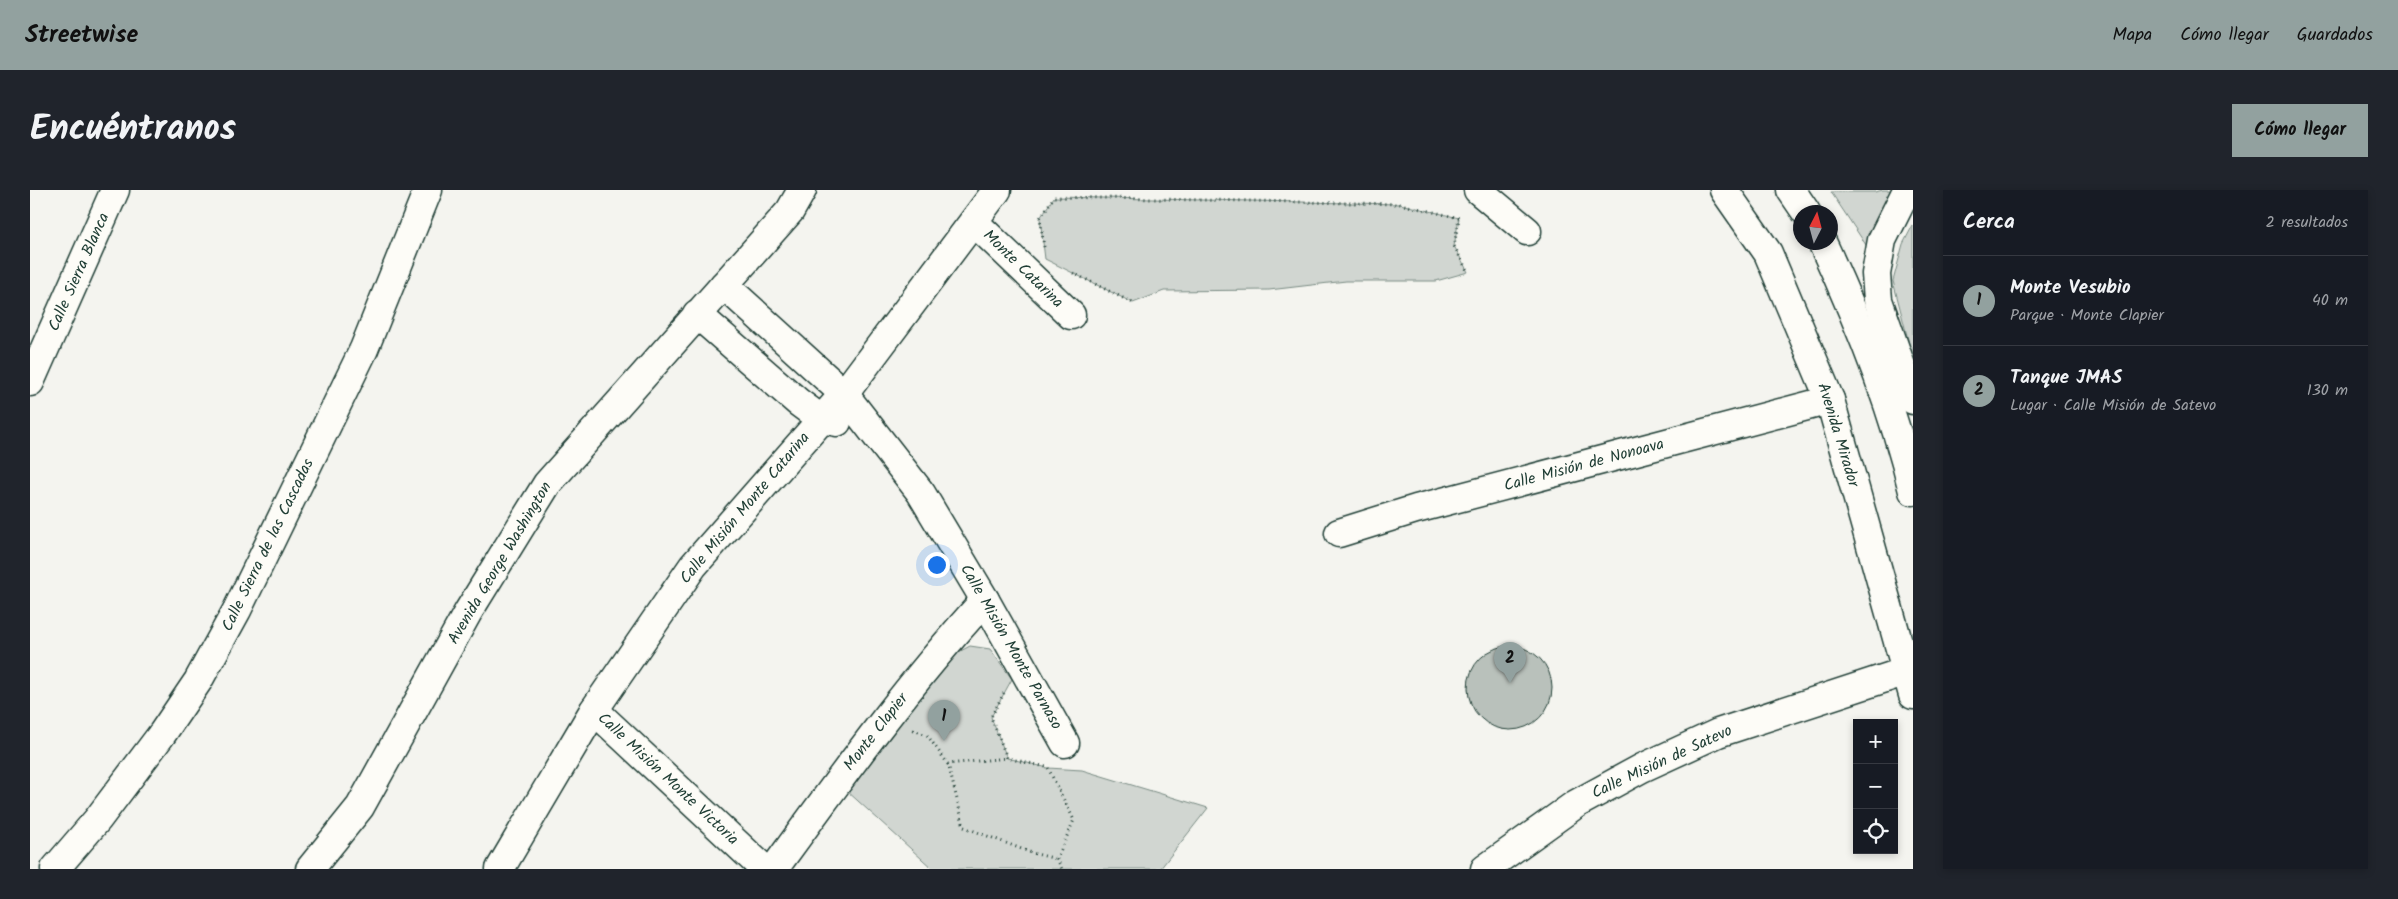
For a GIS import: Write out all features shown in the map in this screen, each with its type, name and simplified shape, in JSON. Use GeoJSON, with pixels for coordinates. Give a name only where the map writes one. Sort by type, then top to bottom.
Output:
{"type":"FeatureCollection","features":[{"type":"Feature","properties":{"kind":"street","name":"Calle Sierra Blanca"},"geometry":{"type":"LineString","coordinates":[[30,382],[115,190]]}},
{"type":"Feature","properties":{"kind":"street","name":"Calle Sierra de las Cascadas"},"geometry":{"type":"LineString","coordinates":[[55,869],[98,818],[162,734],[198,681],[237,610],[364,349],[428,190]]}},
{"type":"Feature","properties":{"kind":"street","name":"Avenida George Washington"},"geometry":{"type":"LineString","coordinates":[[310,869],[360,807],[468,612],[547,484],[790,211],[802,190]]}},
{"type":"Feature","properties":{"kind":"street","name":"Calle Misión Monte Catarina"},"geometry":{"type":"LineString","coordinates":[[500,869],[594,710],[693,566],[820,419],[844,394],[997,190]]}},
{"type":"Feature","properties":{"kind":"street"},"geometry":{"type":"LineString","coordinates":[[1478,190],[1527,231]]}},
{"type":"Feature","properties":{"kind":"street","name":"Avenida Mirador"},"geometry":{"type":"LineString","coordinates":[[1724,190],[1768,253],[1830,400],[1910,679]]}},
{"type":"Feature","properties":{"kind":"street"},"geometry":{"type":"LineString","coordinates":[[1791,190],[1801,205]]}},
{"type":"Feature","properties":{"kind":"street"},"geometry":{"type":"LineString","coordinates":[[1907,190],[1882,240],[1876,274],[1878,300],[1913,400]]}},
{"type":"Feature","properties":{"kind":"street","name":"Monte Catarina"},"geometry":{"type":"LineString","coordinates":[[974,222],[1071,315]]}},
{"type":"Feature","properties":{"kind":"street"},"geometry":{"type":"LineString","coordinates":[[1826,250],[1850,304],[1906,461],[1913,491]]}},
{"type":"Feature","properties":{"kind":"street","name":"Calle Misión Monte Parnaso"},"geometry":{"type":"LineString","coordinates":[[724,285],[844,394],[921,493],[985,600],[1065,743]]}},
{"type":"Feature","properties":{"kind":"street"},"geometry":{"type":"LineString","coordinates":[[697,314],[763,374],[820,419],[870,428]]}},
{"type":"Feature","properties":{"kind":"street","name":"Calle Misión de Nonoava"},"geometry":{"type":"LineString","coordinates":[[1339,533],[1426,506],[1830,400]]}},
{"type":"Feature","properties":{"kind":"street"},"geometry":{"type":"LineString","coordinates":[[1906,461],[1913,432]]}},
{"type":"Feature","properties":{"kind":"street","name":"Monte Clapier"},"geometry":{"type":"LineString","coordinates":[[774,869],[887,716],[985,600]]}},
{"type":"Feature","properties":{"kind":"street","name":"Calle Misión de Satevo"},"geometry":{"type":"LineString","coordinates":[[1485,869],[1576,804],[1650,764],[1718,733],[1910,679]]}},
{"type":"Feature","properties":{"kind":"street","name":"Calle Misión Monte Victoria"},"geometry":{"type":"LineString","coordinates":[[594,710],[764,869]]}},
{"type":"Feature","properties":{"kind":"path"},"geometry":{"type":"LineString","coordinates":[[1044,251],[1040,218],[1054,197],[1400,204],[1460,218],[1454,246],[1468,272]]}},
{"type":"Feature","properties":{"kind":"path"},"geometry":{"type":"LineString","coordinates":[[1072,272],[1133,303]]}},
{"type":"Feature","properties":{"kind":"path"},"geometry":{"type":"LineString","coordinates":[[1007,758],[991,716],[1008,687]]}},
{"type":"Feature","properties":{"kind":"path"},"geometry":{"type":"LineString","coordinates":[[887,716],[900,724],[927,735],[948,764],[964,827],[1032,853],[1057,859],[1062,869]]}},
{"type":"Feature","properties":{"kind":"path"},"geometry":{"type":"LineString","coordinates":[[948,764],[1007,758],[1048,768],[1056,768]]}},
{"type":"Feature","properties":{"kind":"path"},"geometry":{"type":"LineString","coordinates":[[1048,768],[1074,820],[1057,859]]}},
{"type":"Feature","properties":{"kind":"shaded area"},"geometry":{"type":"Polygon","coordinates":[[[1899,190],[1868,248],[1831,192],[1875,192],[1899,190]]]}},
{"type":"Feature","properties":{"kind":"shaded area"},"geometry":{"type":"Polygon","coordinates":[[[1054,197],[1400,204],[1459,218],[1454,246],[1468,272],[1436,281],[1346,281],[1269,290],[1164,291],[1133,303],[1045,259],[1040,218],[1054,197]]]}},
{"type":"Feature","properties":{"kind":"shaded area"},"geometry":{"type":"Polygon","coordinates":[[[1913,225],[1913,359],[1893,281],[1903,244],[1913,225]]]}},
{"type":"Feature","properties":{"kind":"shaded area"},"geometry":{"type":"Polygon","coordinates":[[[970,646],[990,649],[1012,679],[991,717],[1007,758],[1048,768],[1082,770],[1208,808],[1160,869],[933,869],[847,791],[951,656],[970,646]]]}},
{"type":"Feature","properties":{"kind":"building"},"geometry":{"type":"Polygon","coordinates":[[[1510,646],[1526,649],[1540,658],[1549,672],[1552,688],[1549,704],[1540,718],[1526,727],[1510,730],[1494,727],[1480,718],[1471,704],[1468,688],[1471,672],[1480,658],[1494,649],[1510,646]]]}},
{"type":"Feature","properties":{"kind":"place","name":"Tanque JMAS"},"geometry":{"type":"Point","coordinates":[1510,683]}},
{"type":"Feature","properties":{"kind":"place","name":"Monte Vesubio"},"geometry":{"type":"Point","coordinates":[944,741]}}]}
